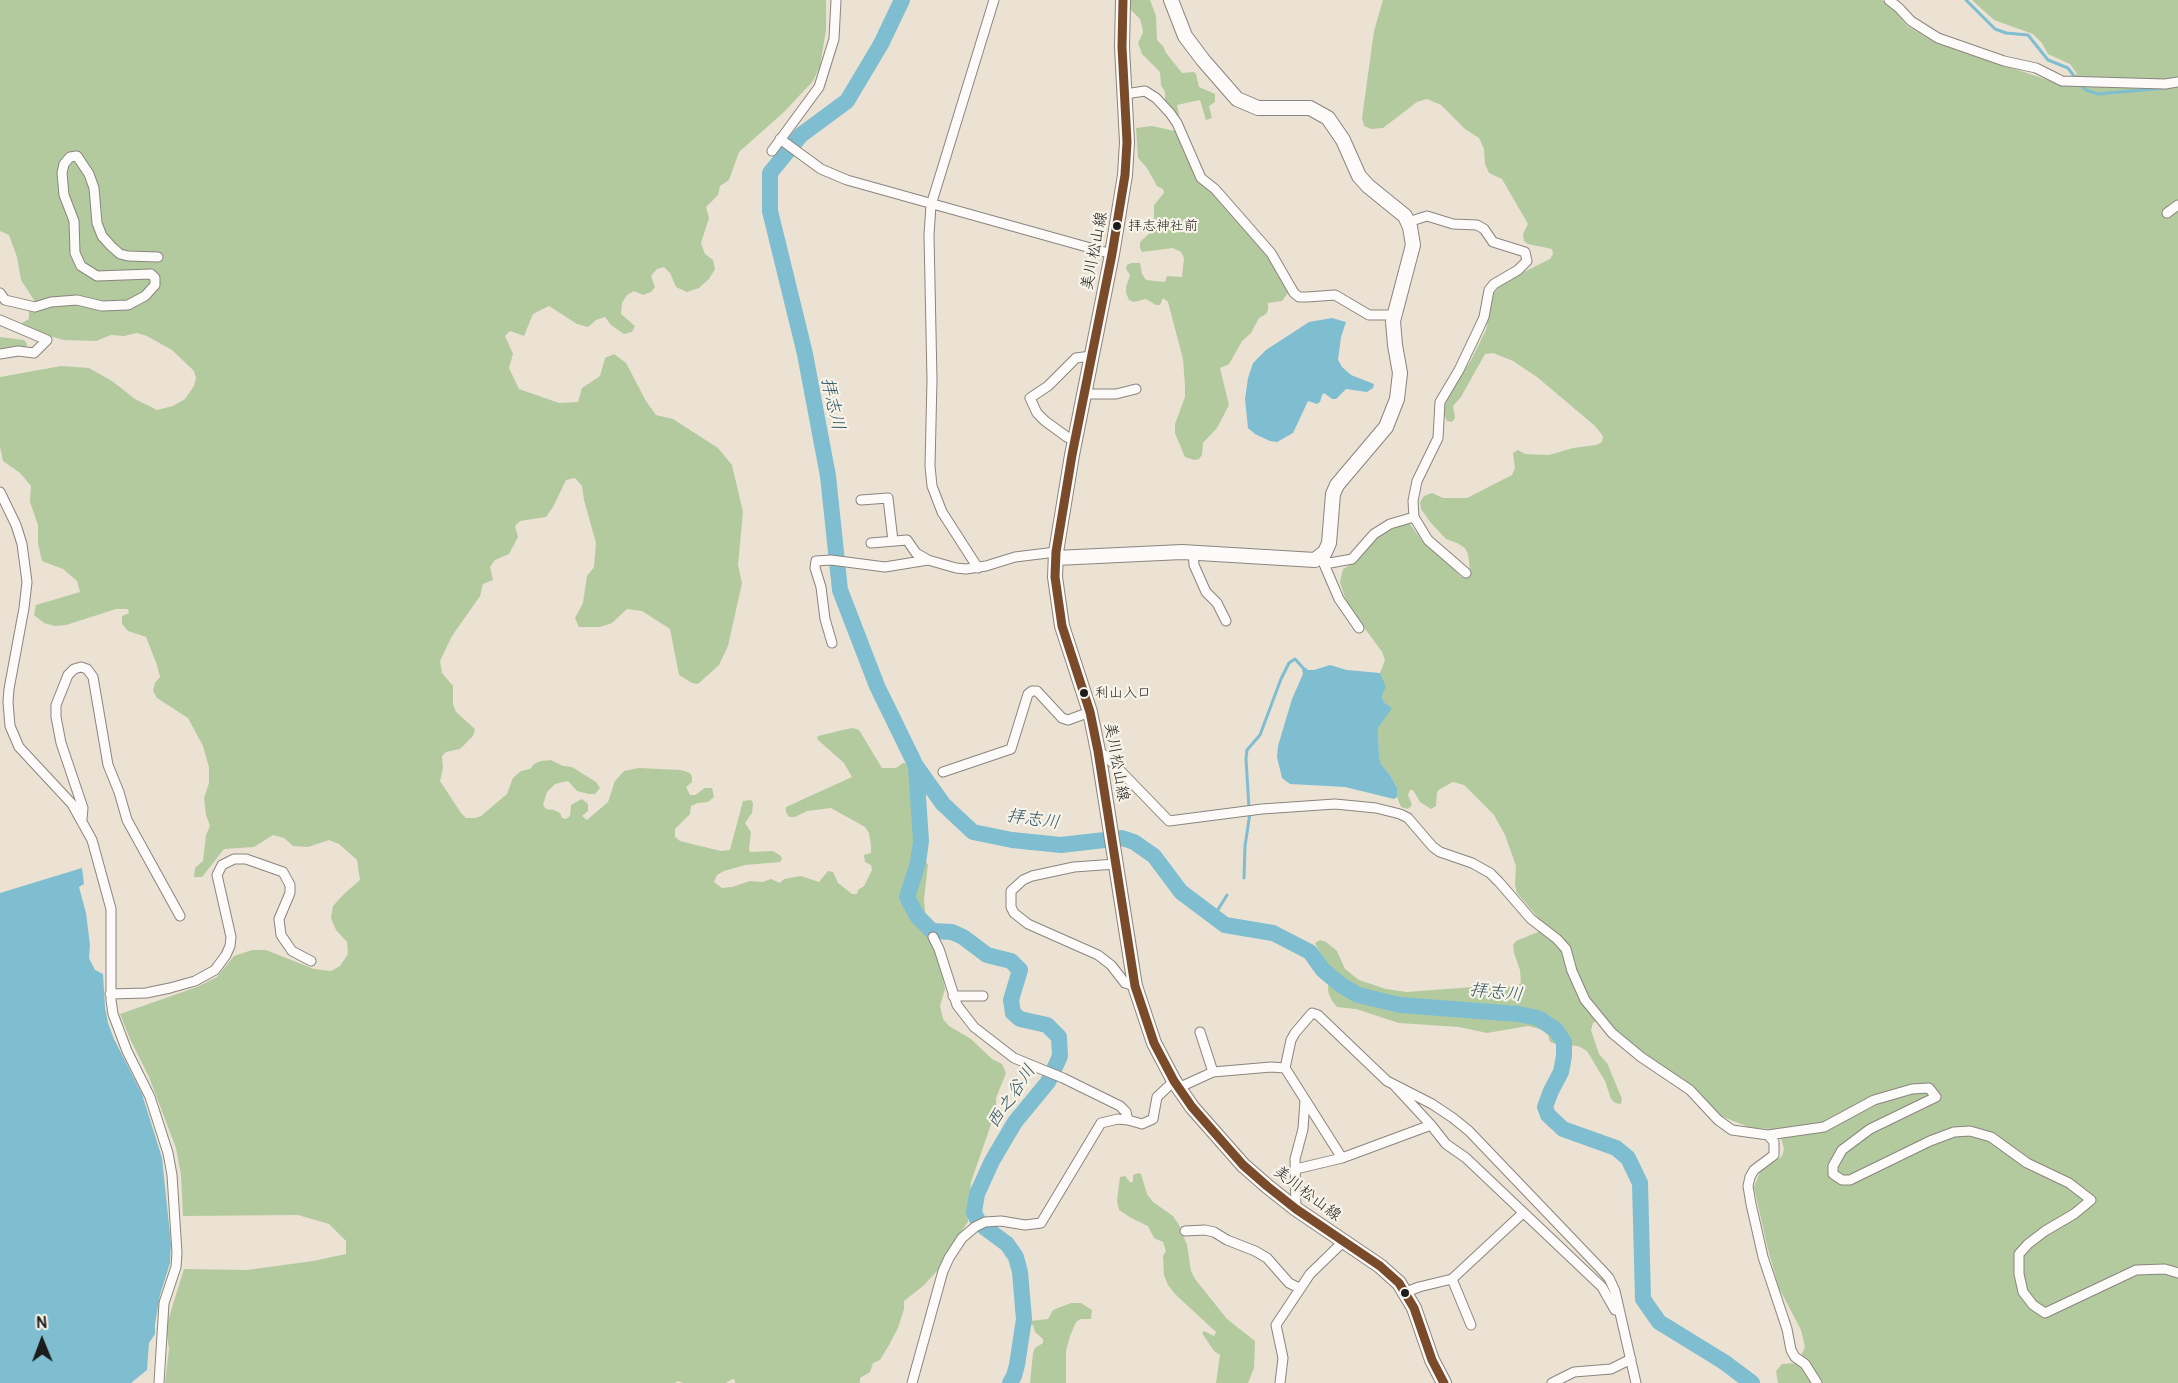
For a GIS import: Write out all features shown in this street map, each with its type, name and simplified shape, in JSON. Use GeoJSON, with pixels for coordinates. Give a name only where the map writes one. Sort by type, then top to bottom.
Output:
{"type":"FeatureCollection","features":[{"type":"Feature","properties":{"kind":"main road","name":"美川松山線"},"geometry":{"type":"LineString","coordinates":[[1123,0],[1121,25],[1127,142],[1125,175],[1112,254],[1083,394],[1056,555],[1056,596],[1062,626],[1090,712],[1098,751],[1135,987],[1154,1043],[1176,1084],[1192,1107],[1244,1165],[1296,1209],[1390,1274],[1406,1292],[1414,1308],[1440,1382]]}},
{"type":"Feature","properties":{"kind":"main road"},"geometry":{"type":"LineString","coordinates":[[1056,555],[1193,552],[1315,560],[1321,556],[1329,543],[1333,494],[1337,484],[1386,427],[1394,412],[1400,386],[1393,332],[1394,315],[1413,245],[1405,216],[1359,176],[1340,133],[1328,118],[1310,108],[1258,108],[1237,99],[1185,36],[1171,0]]}},
{"type":"Feature","properties":{"kind":"street"},"geometry":{"type":"LineString","coordinates":[[772,152],[819,87],[834,39],[836,0]]}},
{"type":"Feature","properties":{"kind":"street"},"geometry":{"type":"LineString","coordinates":[[978,568],[942,512],[932,486],[929,297],[931,205],[994,0]]}},
{"type":"Feature","properties":{"kind":"street"},"geometry":{"type":"LineString","coordinates":[[1889,0],[1911,21],[1938,38],[2004,61],[2036,68],[2062,81],[2165,84],[2178,82]]}},
{"type":"Feature","properties":{"kind":"street"},"geometry":{"type":"LineString","coordinates":[[1125,94],[1145,91],[1156,98],[1170,113],[1202,178],[1215,189],[1271,253],[1294,293],[1299,297],[1335,295],[1369,315],[1394,315]]}},
{"type":"Feature","properties":{"kind":"street"},"geometry":{"type":"LineString","coordinates":[[781,140],[820,169],[837,177],[1112,254]]}},
{"type":"Feature","properties":{"kind":"street"},"geometry":{"type":"LineString","coordinates":[[0,293],[5,300],[35,307],[51,302],[77,300],[102,306],[128,305],[145,296],[155,285],[155,278],[151,274],[97,276],[81,266],[75,254],[74,222],[64,195],[62,173],[64,164],[70,157],[77,156],[89,174],[94,188],[97,223],[102,236],[120,254],[158,257]]}},
{"type":"Feature","properties":{"kind":"street"},"geometry":{"type":"LineString","coordinates":[[2167,213],[2178,205]]}},
{"type":"Feature","properties":{"kind":"street"},"geometry":{"type":"LineString","coordinates":[[1408,222],[1427,216],[1453,224],[1477,225],[1484,229],[1493,242],[1519,249],[1527,256],[1524,265],[1494,284],[1489,290],[1479,328],[1459,370],[1440,402],[1438,438],[1417,481],[1413,501],[1414,517],[1428,540],[1466,573]]}},
{"type":"Feature","properties":{"kind":"street"},"geometry":{"type":"LineString","coordinates":[[0,320],[46,340],[34,353],[18,351],[0,354]]}},
{"type":"Feature","properties":{"kind":"street"},"geometry":{"type":"LineString","coordinates":[[1075,440],[1045,421],[1037,413],[1030,398],[1048,386],[1076,358],[1091,356]]}},
{"type":"Feature","properties":{"kind":"street"},"geometry":{"type":"LineString","coordinates":[[1083,394],[1116,394],[1136,388]]}},
{"type":"Feature","properties":{"kind":"street"},"geometry":{"type":"LineString","coordinates":[[0,492],[16,525],[22,544],[27,582],[9,689],[10,726],[26,757],[72,804],[82,819],[99,859],[111,909],[111,994],[118,1028],[156,1113],[172,1175],[177,1253],[176,1267],[163,1312],[159,1383]]}},
{"type":"Feature","properties":{"kind":"street"},"geometry":{"type":"LineString","coordinates":[[866,496],[888,498],[893,541]]}},
{"type":"Feature","properties":{"kind":"street"},"geometry":{"type":"LineString","coordinates":[[1321,556],[1330,563],[1352,559],[1374,534],[1390,524],[1414,517]]}},
{"type":"Feature","properties":{"kind":"street"},"geometry":{"type":"LineString","coordinates":[[871,543],[907,540],[916,553],[928,560],[956,568],[978,568],[1015,556],[1056,555]]}},
{"type":"Feature","properties":{"kind":"street"},"geometry":{"type":"LineString","coordinates":[[1193,552],[1197,572],[1206,592],[1217,603],[1226,621]]}},
{"type":"Feature","properties":{"kind":"street"},"geometry":{"type":"LineString","coordinates":[[1321,556],[1339,599],[1359,628]]}},
{"type":"Feature","properties":{"kind":"street"},"geometry":{"type":"LineString","coordinates":[[832,643],[814,564],[816,561],[821,559],[885,567],[928,560]]}},
{"type":"Feature","properties":{"kind":"street"},"geometry":{"type":"LineString","coordinates":[[82,819],[83,808],[61,743],[56,717],[56,705],[68,675],[74,669],[81,667],[87,669],[93,677],[108,765],[128,820],[180,916]]}},
{"type":"Feature","properties":{"kind":"street"},"geometry":{"type":"LineString","coordinates":[[943,772],[1011,749],[1028,694],[1032,691],[1037,691],[1062,718],[1068,720],[1090,712]]}},
{"type":"Feature","properties":{"kind":"street"},"geometry":{"type":"LineString","coordinates":[[1098,751],[1107,757],[1169,821],[1262,809],[1335,804],[1376,808],[1408,818],[1440,852],[1472,863],[1490,873],[1531,919],[1566,948],[1572,971],[1585,1000],[1612,1033],[1641,1057],[1677,1080],[1718,1120],[1732,1130],[1768,1135],[1824,1127],[1874,1100],[1912,1089],[1929,1088],[1936,1097],[1870,1129],[1842,1150],[1833,1166],[1833,1174],[1842,1180],[1850,1180],[1930,1141],[1954,1132],[1970,1131],[1991,1137],[2027,1163],[2070,1183],[2091,1200],[2074,1214],[2045,1231],[2019,1254],[2019,1274],[2023,1292],[2033,1305],[2045,1313],[2136,1270],[2165,1269],[2178,1273]]}},
{"type":"Feature","properties":{"kind":"street"},"geometry":{"type":"LineString","coordinates":[[1115,857],[1023,880],[1011,891],[1011,907],[1014,913],[1028,924],[1098,955],[1111,965],[1125,983],[1135,987]]}},
{"type":"Feature","properties":{"kind":"street"},"geometry":{"type":"LineString","coordinates":[[111,994],[146,993],[170,988],[195,981],[215,970],[226,955],[231,937],[217,875],[222,865],[234,859],[246,860],[283,872],[290,885],[290,893],[279,919],[281,936],[292,951],[311,961]]}},
{"type":"Feature","properties":{"kind":"street"},"geometry":{"type":"LineString","coordinates":[[933,937],[939,949],[953,996],[962,1014],[995,1046],[1014,1058],[1063,1078],[1120,1106],[1126,1112],[1128,1120]]}},
{"type":"Feature","properties":{"kind":"street"},"geometry":{"type":"LineString","coordinates":[[953,996],[983,996]]}},
{"type":"Feature","properties":{"kind":"street"},"geometry":{"type":"LineString","coordinates":[[1342,1158],[1285,1068],[1291,1040],[1312,1014],[1318,1014],[1394,1085],[1446,1144],[1466,1158],[1602,1287],[1608,1294],[1620,1320]]}},
{"type":"Feature","properties":{"kind":"street"},"geometry":{"type":"LineString","coordinates":[[1200,1032],[1212,1072]]}},
{"type":"Feature","properties":{"kind":"street"},"geometry":{"type":"LineString","coordinates":[[912,1383],[943,1271],[962,1238],[975,1227],[984,1222],[1001,1221],[1025,1225],[1041,1223],[1072,1175],[1096,1129],[1108,1120],[1128,1120],[1142,1124],[1153,1119],[1156,1114],[1156,1097],[1176,1084],[1212,1072],[1285,1068]]}},
{"type":"Feature","properties":{"kind":"street"},"geometry":{"type":"LineString","coordinates":[[1394,1085],[1406,1089],[1453,1118],[1609,1278],[1615,1291],[1636,1383]]}},
{"type":"Feature","properties":{"kind":"street"},"geometry":{"type":"LineString","coordinates":[[1296,1209],[1295,1159],[1302,1129],[1305,1100]]}},
{"type":"Feature","properties":{"kind":"street"},"geometry":{"type":"LineString","coordinates":[[1296,1169],[1342,1158],[1431,1125]]}},
{"type":"Feature","properties":{"kind":"street"},"geometry":{"type":"LineString","coordinates":[[1768,1135],[1774,1142],[1774,1155],[1754,1170],[1748,1186],[1753,1213],[1763,1257],[1787,1329],[1791,1350],[1795,1357],[1805,1364],[1817,1383]]}},
{"type":"Feature","properties":{"kind":"street"},"geometry":{"type":"LineString","coordinates":[[1406,1292],[1452,1279],[1523,1213]]}},
{"type":"Feature","properties":{"kind":"street"},"geometry":{"type":"LineString","coordinates":[[1185,1231],[1214,1232],[1255,1251],[1267,1258],[1289,1283],[1299,1288]]}},
{"type":"Feature","properties":{"kind":"street"},"geometry":{"type":"LineString","coordinates":[[1280,1383],[1282,1358],[1276,1325],[1310,1274],[1344,1241]]}},
{"type":"Feature","properties":{"kind":"street"},"geometry":{"type":"LineString","coordinates":[[1452,1279],[1472,1325]]}},
{"type":"Feature","properties":{"kind":"street"},"geometry":{"type":"LineString","coordinates":[[1552,1383],[1574,1372],[1611,1369],[1631,1359]]}},
{"type":"Feature","properties":{"kind":"green space"},"geometry":{"type":"Polygon","coordinates":[[[0,0],[826,0],[826,30],[820,66],[813,81],[784,112],[739,152],[729,180],[720,186],[718,195],[706,207],[709,218],[701,243],[705,254],[713,260],[715,269],[709,279],[699,288],[687,292],[676,287],[670,273],[664,267],[657,269],[651,276],[655,287],[651,292],[643,295],[634,291],[627,295],[622,303],[621,314],[635,326],[632,332],[624,334],[611,325],[605,317],[596,320],[588,327],[577,324],[549,306],[533,314],[524,336],[510,331],[505,336],[513,354],[509,368],[519,389],[559,403],[578,402],[582,388],[600,376],[605,358],[614,354],[626,363],[656,415],[673,419],[718,448],[732,465],[743,512],[738,565],[742,583],[728,646],[719,665],[698,684],[679,675],[670,629],[642,611],[627,609],[612,623],[600,627],[579,627],[575,618],[583,603],[587,576],[594,567],[596,543],[582,486],[575,478],[566,480],[546,517],[520,521],[515,526],[518,537],[509,554],[495,560],[490,567],[493,580],[483,584],[480,596],[452,636],[440,661],[442,673],[453,686],[453,704],[456,712],[475,729],[473,736],[460,749],[446,752],[442,756],[443,768],[440,781],[461,813],[466,818],[475,818],[481,816],[507,794],[513,778],[521,771],[530,769],[541,761],[551,760],[563,766],[572,767],[596,782],[600,788],[595,794],[589,794],[577,791],[568,781],[555,784],[547,792],[543,805],[546,809],[560,813],[562,818],[566,819],[570,816],[571,805],[582,799],[588,804],[588,811],[582,816],[587,820],[608,802],[615,781],[624,771],[639,768],[681,770],[690,773],[692,777],[692,782],[686,787],[690,795],[695,795],[705,788],[712,788],[714,797],[708,802],[691,806],[690,814],[675,829],[675,837],[680,841],[721,851],[730,850],[743,801],[751,800],[752,813],[745,823],[751,832],[750,852],[773,851],[781,856],[780,862],[745,865],[724,871],[717,875],[714,882],[722,888],[750,881],[762,882],[771,879],[780,883],[784,879],[801,876],[819,882],[828,871],[833,872],[838,883],[852,894],[857,894],[872,870],[871,865],[865,862],[864,855],[871,853],[871,846],[869,833],[865,827],[831,808],[807,811],[795,817],[789,817],[786,807],[852,777],[844,763],[817,739],[818,736],[852,728],[859,730],[882,768],[896,768],[903,763],[912,768],[917,851],[928,865],[924,899],[927,933],[940,964],[945,989],[940,1006],[943,1019],[949,1026],[971,1039],[992,1059],[1002,1064],[1006,1073],[996,1098],[996,1110],[971,1182],[968,1222],[949,1249],[938,1270],[904,1301],[898,1328],[889,1345],[880,1360],[873,1363],[870,1372],[860,1378],[860,1383],[735,1383],[732,1379],[726,1383],[678,1381],[675,1383],[165,1383],[169,1349],[166,1327],[184,1269],[247,1270],[313,1261],[346,1254],[346,1241],[329,1224],[298,1215],[183,1216],[181,1175],[176,1148],[149,1077],[120,1014],[197,987],[217,977],[234,956],[252,950],[266,950],[314,969],[331,971],[340,966],[348,954],[347,942],[336,930],[331,918],[333,906],[360,880],[357,860],[339,844],[329,840],[308,847],[293,846],[284,838],[273,835],[254,847],[224,849],[202,877],[194,877],[195,868],[203,861],[206,835],[210,826],[204,798],[209,783],[209,767],[203,746],[188,718],[157,698],[153,691],[160,677],[146,637],[128,631],[122,624],[122,616],[129,613],[128,609],[116,609],[66,625],[55,626],[44,623],[34,615],[36,605],[80,592],[77,581],[63,569],[42,561],[38,543],[38,525],[30,502],[31,486],[20,473],[3,461],[0,447],[0,377],[61,366],[89,368],[112,381],[135,399],[157,410],[173,406],[185,399],[194,386],[196,378],[194,371],[172,350],[137,333],[124,336],[111,335],[96,341],[64,340],[23,329],[22,323],[29,319],[29,311],[34,300],[21,280],[17,257],[9,235],[0,231],[0,0]]]}},
{"type":"Feature","properties":{"kind":"green space"},"geometry":{"type":"Polygon","coordinates":[[[1128,0],[1150,0],[1156,16],[1157,40],[1182,73],[1194,72],[1199,87],[1215,94],[1215,102],[1209,106],[1212,118],[1206,120],[1200,100],[1177,105],[1179,115],[1175,116],[1165,102],[1160,72],[1142,54],[1138,43],[1143,33],[1142,26],[1140,19],[1129,8],[1128,0]]]}},
{"type":"Feature","properties":{"kind":"green space"},"geometry":{"type":"Polygon","coordinates":[[[1383,0],[1882,0],[1907,26],[1934,42],[2057,83],[2077,74],[2070,64],[2048,54],[2033,34],[1994,20],[1972,0],[2178,0],[2178,1383],[1778,1383],[1776,1371],[1782,1364],[1798,1363],[1805,1347],[1801,1330],[1779,1288],[1754,1187],[1760,1172],[1782,1156],[1784,1149],[1781,1138],[1773,1129],[1751,1128],[1716,1114],[1704,1098],[1682,1079],[1643,1055],[1614,1030],[1602,1016],[1593,1023],[1591,1030],[1599,1054],[1607,1063],[1622,1099],[1621,1104],[1611,1099],[1605,1081],[1587,1051],[1578,1046],[1550,1042],[1543,1030],[1528,1026],[1487,1033],[1459,1027],[1399,1023],[1356,1009],[1337,1007],[1331,999],[1328,991],[1329,968],[1315,943],[1320,940],[1337,951],[1345,969],[1359,980],[1386,989],[1407,992],[1473,987],[1482,983],[1492,986],[1516,987],[1521,983],[1513,945],[1516,941],[1538,932],[1541,921],[1517,893],[1516,866],[1505,835],[1494,815],[1464,785],[1453,782],[1440,789],[1437,792],[1436,806],[1431,809],[1420,802],[1413,790],[1410,790],[1408,795],[1412,805],[1408,809],[1401,807],[1397,797],[1397,788],[1379,757],[1378,728],[1391,708],[1382,698],[1380,673],[1385,660],[1382,652],[1347,604],[1340,582],[1343,569],[1356,561],[1375,538],[1403,524],[1410,524],[1423,542],[1461,577],[1466,578],[1470,570],[1465,548],[1446,539],[1431,523],[1421,509],[1420,502],[1424,496],[1432,493],[1443,498],[1467,498],[1512,475],[1515,468],[1513,453],[1518,450],[1525,454],[1549,455],[1573,448],[1596,445],[1602,442],[1603,436],[1595,426],[1537,377],[1513,361],[1493,353],[1485,354],[1461,397],[1453,406],[1455,418],[1452,422],[1447,421],[1444,414],[1445,405],[1486,330],[1494,293],[1510,279],[1550,259],[1553,254],[1552,249],[1524,241],[1523,234],[1528,224],[1502,179],[1489,173],[1479,138],[1465,129],[1441,105],[1427,99],[1417,102],[1383,128],[1371,129],[1364,126],[1362,118],[1374,31],[1383,0]]]}},
{"type":"Feature","properties":{"kind":"green space"},"geometry":{"type":"Polygon","coordinates":[[[1152,126],[1175,131],[1213,190],[1268,254],[1288,293],[1282,301],[1268,303],[1266,314],[1259,318],[1229,364],[1220,368],[1229,405],[1217,428],[1203,443],[1202,455],[1199,459],[1194,460],[1185,457],[1175,433],[1175,424],[1185,397],[1185,386],[1183,359],[1168,302],[1163,298],[1160,305],[1146,299],[1134,302],[1129,300],[1126,293],[1130,275],[1126,269],[1131,263],[1140,263],[1146,280],[1165,282],[1167,276],[1182,277],[1184,258],[1181,252],[1173,248],[1142,252],[1140,248],[1140,242],[1154,229],[1154,205],[1164,193],[1138,158],[1136,128],[1152,126]]]}},
{"type":"Feature","properties":{"kind":"green space"},"geometry":{"type":"Polygon","coordinates":[[[0,337],[24,340],[27,344],[26,348],[0,349],[0,337]]]}},
{"type":"Feature","properties":{"kind":"green space"},"geometry":{"type":"Polygon","coordinates":[[[1139,1173],[1147,1194],[1153,1202],[1173,1216],[1179,1225],[1187,1245],[1191,1271],[1195,1279],[1227,1319],[1255,1341],[1254,1368],[1248,1383],[1216,1383],[1220,1355],[1214,1351],[1202,1333],[1204,1331],[1214,1336],[1216,1332],[1168,1285],[1164,1275],[1163,1256],[1166,1251],[1163,1242],[1154,1238],[1148,1226],[1119,1210],[1117,1201],[1120,1177],[1125,1176],[1133,1182],[1133,1175],[1139,1173]]]}},
{"type":"Feature","properties":{"kind":"green space"},"geometry":{"type":"Polygon","coordinates":[[[993,1228],[1007,1237],[1019,1250],[1025,1269],[1030,1321],[1048,1319],[1053,1310],[1071,1303],[1081,1303],[1092,1310],[1091,1319],[1081,1319],[1076,1322],[1070,1336],[1066,1351],[1066,1383],[1030,1383],[1033,1353],[1035,1348],[1043,1343],[1043,1339],[1035,1332],[1033,1325],[1020,1321],[1017,1317],[1015,1311],[1016,1276],[1008,1252],[990,1232],[993,1228]]]}},
{"type":"Feature","properties":{"kind":"water"},"geometry":{"type":"Polygon","coordinates":[[[1332,318],[1346,322],[1341,337],[1338,360],[1342,367],[1351,375],[1374,384],[1373,388],[1367,392],[1346,389],[1336,399],[1324,393],[1317,404],[1308,401],[1293,433],[1277,442],[1255,434],[1248,428],[1245,399],[1253,363],[1266,350],[1309,322],[1332,318]]]}},
{"type":"Feature","properties":{"kind":"water"},"geometry":{"type":"Polygon","coordinates":[[[1330,665],[1347,670],[1380,673],[1386,687],[1382,698],[1392,708],[1378,728],[1379,757],[1397,788],[1397,797],[1394,799],[1345,787],[1290,784],[1282,778],[1277,757],[1278,746],[1292,699],[1303,674],[1302,670],[1306,668],[1314,670],[1330,665]]]}},
{"type":"Feature","properties":{"kind":"water"},"geometry":{"type":"Polygon","coordinates":[[[82,868],[84,884],[79,887],[86,913],[90,945],[89,958],[95,970],[103,974],[108,1023],[142,1094],[162,1158],[171,1244],[170,1263],[160,1295],[155,1334],[149,1343],[147,1370],[131,1383],[0,1383],[0,893],[82,868]]]}},
{"type":"Feature","properties":{"kind":"waterway","name":"拝志川"},"geometry":{"type":"LineString","coordinates":[[902,0],[881,44],[847,101],[801,135],[770,173],[770,211],[805,354],[828,476],[840,590],[877,686],[916,766],[943,804],[973,832],[1012,840],[1061,845],[1122,838],[1134,842],[1154,856],[1181,892],[1225,925],[1273,933],[1310,952],[1323,970],[1358,995],[1400,1005],[1518,1014],[1538,1018],[1556,1030],[1564,1042],[1564,1056],[1561,1072],[1545,1107],[1548,1115],[1563,1129],[1616,1148],[1628,1158],[1640,1183],[1643,1299],[1659,1322],[1724,1362],[1752,1383]]}},
{"type":"Feature","properties":{"kind":"waterway"},"geometry":{"type":"LineString","coordinates":[[1966,0],[1995,29],[2006,33],[2028,35],[2048,60],[2068,68],[2077,80]]}},
{"type":"Feature","properties":{"kind":"waterway"},"geometry":{"type":"LineString","coordinates":[[2081,85],[2086,90],[2098,94],[2165,88]]}},
{"type":"Feature","properties":{"kind":"waterway"},"geometry":{"type":"LineString","coordinates":[[1249,808],[1247,750],[1260,735],[1289,663],[1295,659],[1304,669]]}},
{"type":"Feature","properties":{"kind":"waterway","name":"西之谷川"},"geometry":{"type":"LineString","coordinates":[[916,767],[921,841],[918,863],[907,897],[917,916],[932,931],[952,932],[963,937],[987,955],[1011,961],[1020,970],[1011,1000],[1013,1013],[1020,1019],[1047,1025],[1059,1037],[1060,1056],[1048,1082],[1015,1122],[992,1161],[977,1194],[974,1212],[984,1227],[1007,1244],[1016,1257],[1020,1272],[1024,1319],[1017,1365],[1010,1383]]}},
{"type":"Feature","properties":{"kind":"waterway"},"geometry":{"type":"LineString","coordinates":[[1244,878],[1245,846],[1250,813]]}},
{"type":"Feature","properties":{"kind":"waterway"},"geometry":{"type":"LineString","coordinates":[[1214,916],[1227,895]]}},
{"type":"Feature","properties":{"kind":"transit line"},"geometry":{"type":"LineString","coordinates":[[1123,0],[1122,47],[1127,142],[1125,175],[1112,254],[1072,455],[1056,552],[1055,577],[1062,626],[1090,712],[1098,751],[1135,986],[1154,1043],[1174,1081],[1192,1107],[1243,1165],[1267,1186],[1296,1209],[1380,1266],[1399,1283],[1414,1308],[1432,1360],[1444,1383]]}},
{"type":"Feature","properties":{"kind":"place","name":"拝志神社前"},"geometry":{"type":"Point","coordinates":[1117,226]}},
{"type":"Feature","properties":{"kind":"place","name":"利山入口"},"geometry":{"type":"Point","coordinates":[1084,693]}}]}
